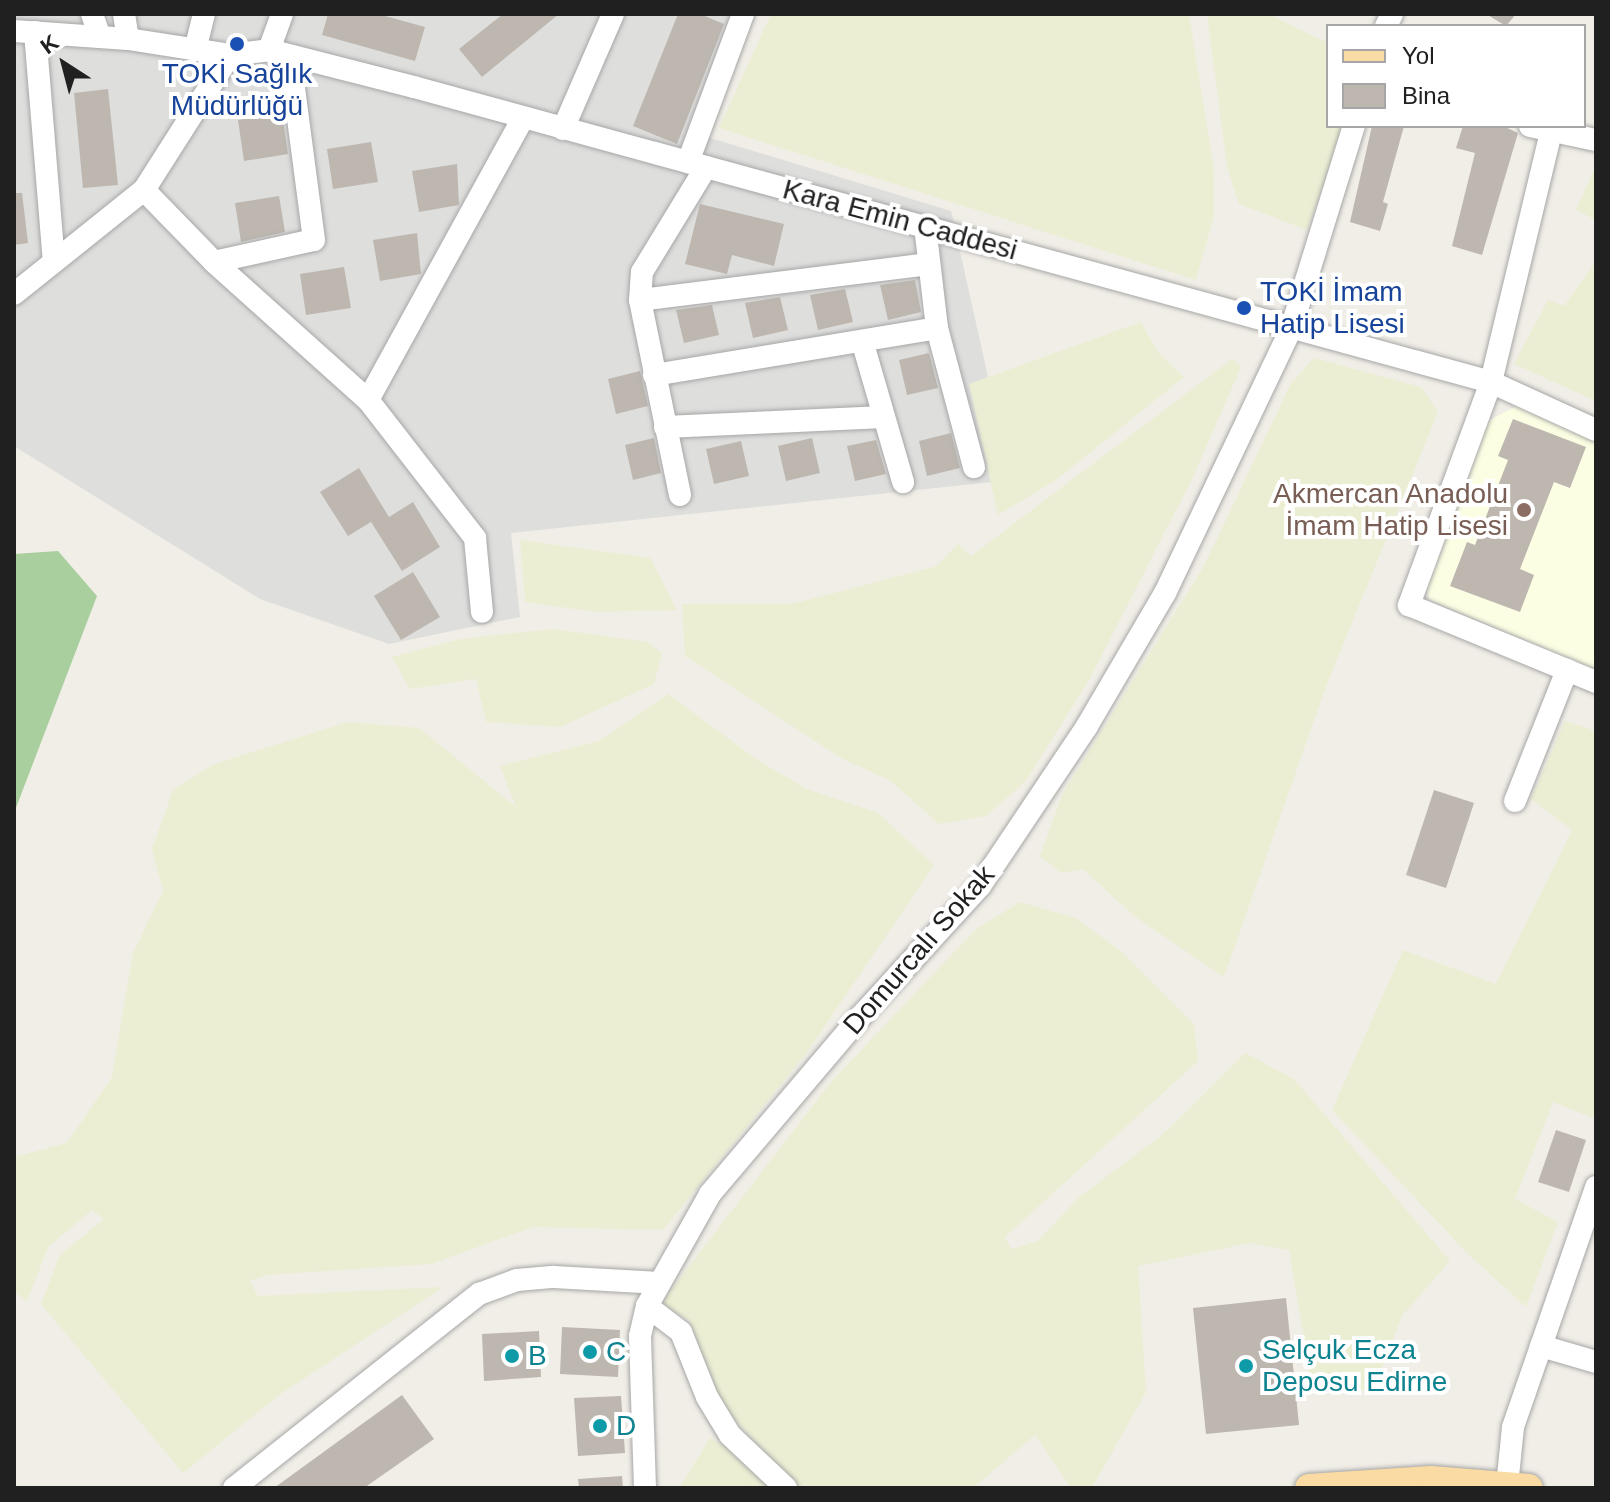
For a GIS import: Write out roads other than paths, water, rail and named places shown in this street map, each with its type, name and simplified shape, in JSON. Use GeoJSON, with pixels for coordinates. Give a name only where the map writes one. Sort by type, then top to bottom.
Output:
{"type":"FeatureCollection","features":[{"type":"Feature","properties":{"kind":"main road"},"geometry":{"type":"LineString","coordinates":[[1309,1488],[1431,1480],[1518,1487]]}},
{"type":"Feature","properties":{"kind":"street"},"geometry":{"type":"LineString","coordinates":[[92,14],[100,37]]}},
{"type":"Feature","properties":{"kind":"street"},"geometry":{"type":"LineString","coordinates":[[124,14],[128,39]]}},
{"type":"Feature","properties":{"kind":"street"},"geometry":{"type":"LineString","coordinates":[[195,50],[204,14]]}},
{"type":"Feature","properties":{"kind":"street"},"geometry":{"type":"LineString","coordinates":[[214,262],[314,240],[280,54],[282,14]]}},
{"type":"Feature","properties":{"kind":"street"},"geometry":{"type":"LineString","coordinates":[[563,129],[613,14]]}},
{"type":"Feature","properties":{"kind":"street"},"geometry":{"type":"LineString","coordinates":[[680,495],[640,300],[642,272],[697,164],[743,14]]}},
{"type":"Feature","properties":{"kind":"street"},"geometry":{"type":"LineString","coordinates":[[24,31],[54,261]]}},
{"type":"Feature","properties":{"kind":"street","name":"Kara Emin Caddesi"},"geometry":{"type":"LineString","coordinates":[[24,31],[128,39],[230,55],[280,54],[697,164],[1491,382],[1596,430]]}},
{"type":"Feature","properties":{"kind":"street"},"geometry":{"type":"LineString","coordinates":[[14,294],[144,190],[230,55]]}},
{"type":"Feature","properties":{"kind":"street"},"geometry":{"type":"LineString","coordinates":[[368,400],[523,118]]}},
{"type":"Feature","properties":{"kind":"street","name":"Domurcalı Sokak"},"geometry":{"type":"LineString","coordinates":[[645,1488],[640,1336],[647,1306],[710,1194],[860,1017],[980,886],[1087,726],[1165,593],[1291,329],[1353,128]]}},
{"type":"Feature","properties":{"kind":"street"},"geometry":{"type":"LineString","coordinates":[[1596,140],[1540,129],[1491,382],[1409,605],[1596,682]]}},
{"type":"Feature","properties":{"kind":"street"},"geometry":{"type":"LineString","coordinates":[[144,190],[214,262],[368,400],[475,538],[482,612]]}},
{"type":"Feature","properties":{"kind":"street"},"geometry":{"type":"LineString","coordinates":[[925,226],[937,328],[974,467]]}},
{"type":"Feature","properties":{"kind":"street"},"geometry":{"type":"LineString","coordinates":[[640,300],[929,264]]}},
{"type":"Feature","properties":{"kind":"street"},"geometry":{"type":"LineString","coordinates":[[654,375],[863,344],[937,328]]}},
{"type":"Feature","properties":{"kind":"street"},"geometry":{"type":"LineString","coordinates":[[863,344],[903,482]]}},
{"type":"Feature","properties":{"kind":"street"},"geometry":{"type":"LineString","coordinates":[[665,427],[884,417]]}},
{"type":"Feature","properties":{"kind":"street"},"geometry":{"type":"LineString","coordinates":[[1515,801],[1567,670]]}},
{"type":"Feature","properties":{"kind":"street"},"geometry":{"type":"LineString","coordinates":[[1518,1487],[1513,1427],[1596,1187]]}},
{"type":"Feature","properties":{"kind":"street"},"geometry":{"type":"LineString","coordinates":[[234,1488],[479,1294],[517,1280],[554,1277],[660,1283]]}},
{"type":"Feature","properties":{"kind":"street"},"geometry":{"type":"LineString","coordinates":[[647,1306],[681,1332],[707,1397],[730,1435],[786,1488]]}},
{"type":"Feature","properties":{"kind":"street"},"geometry":{"type":"LineString","coordinates":[[1541,1346],[1596,1362]]}},
{"type":"Feature","properties":{"kind":"place","name":"TOKİ Sağlık Müdürlüğü"},"geometry":{"type":"Point","coordinates":[237,44]}},
{"type":"Feature","properties":{"kind":"place","name":"TOKİ İmam Hatip Lisesi"},"geometry":{"type":"Point","coordinates":[1244,308]}},
{"type":"Feature","properties":{"kind":"place","name":"Akmercan Anadolu İmam Hatip Lisesi"},"geometry":{"type":"Point","coordinates":[1524,510]}},
{"type":"Feature","properties":{"kind":"place","name":"C"},"geometry":{"type":"Point","coordinates":[590,1352]}},
{"type":"Feature","properties":{"kind":"place","name":"B"},"geometry":{"type":"Point","coordinates":[512,1356]}},
{"type":"Feature","properties":{"kind":"place","name":"Selçuk Ecza Deposu Edirne"},"geometry":{"type":"Point","coordinates":[1246,1366]}},
{"type":"Feature","properties":{"kind":"place","name":"D"},"geometry":{"type":"Point","coordinates":[600,1426]}}]}
